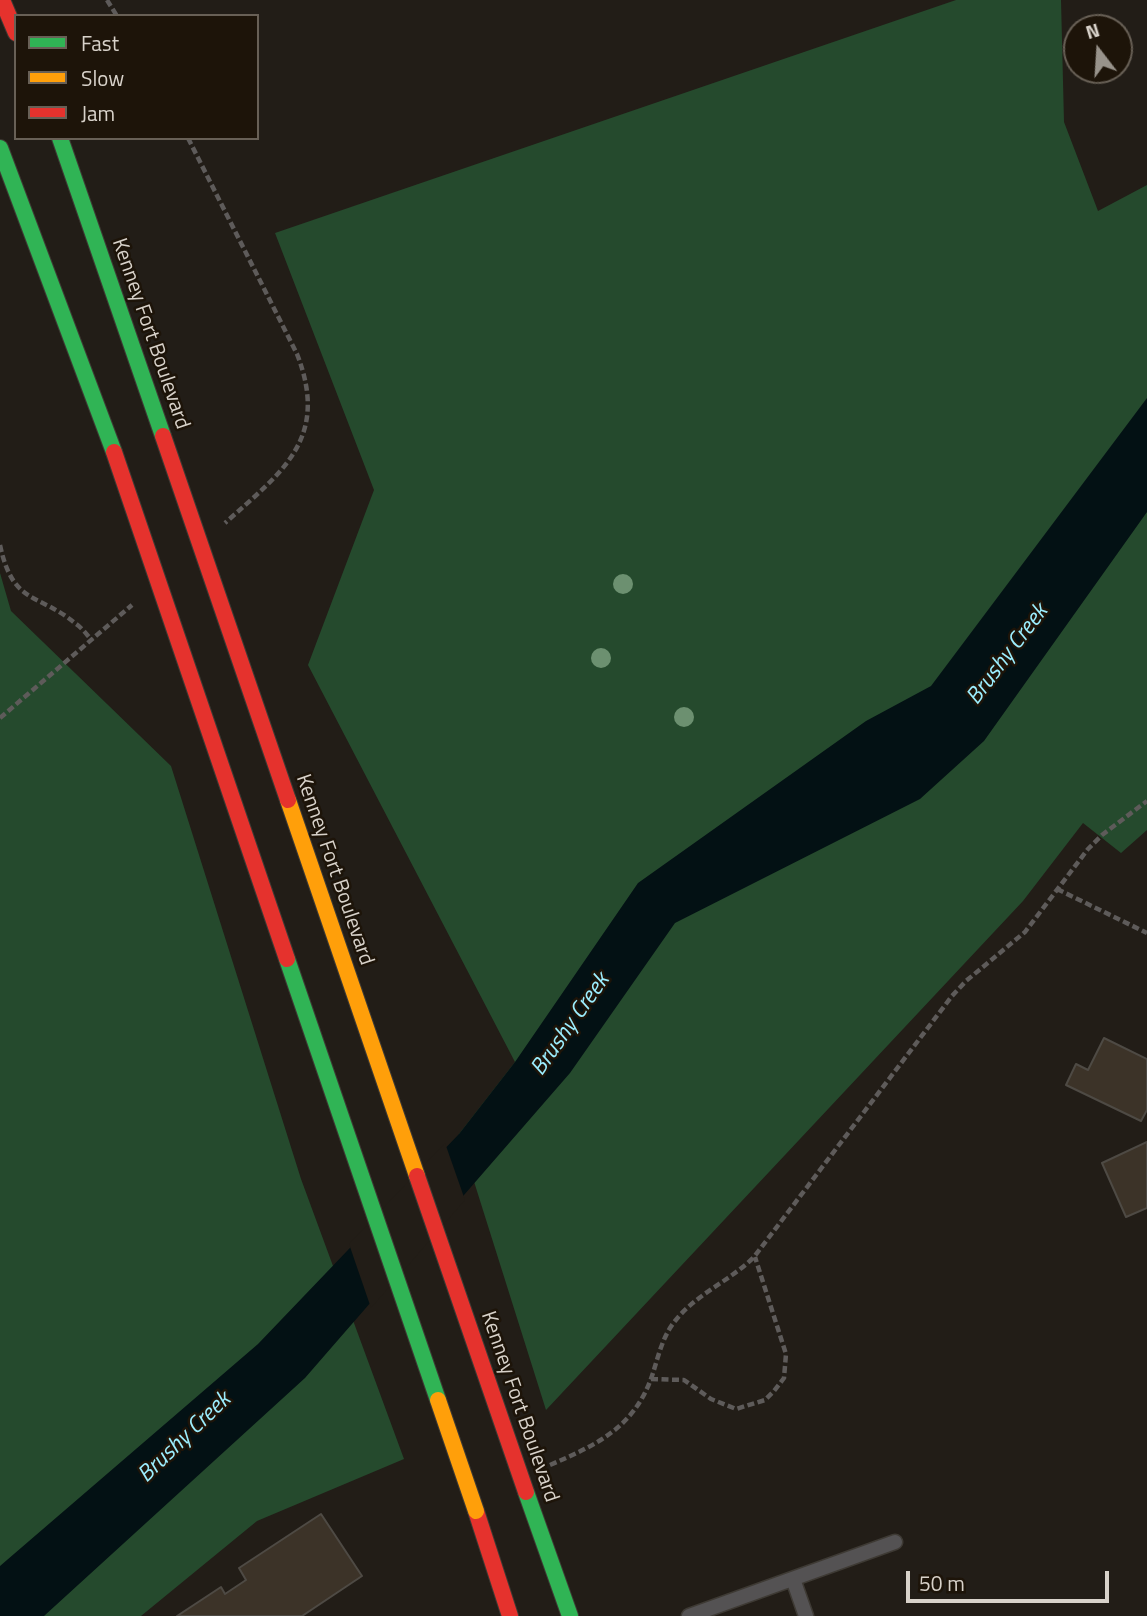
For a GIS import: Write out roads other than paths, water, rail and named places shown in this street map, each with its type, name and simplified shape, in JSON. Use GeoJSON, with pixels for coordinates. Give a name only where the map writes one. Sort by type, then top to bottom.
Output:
{"type":"FeatureCollection","features":[{"type":"Feature","properties":{"kind":"main road"},"geometry":{"type":"LineString","coordinates":[[2,0],[14,28]]}},
{"type":"Feature","properties":{"kind":"main road","name":"Kenney Fort Boulevard"},"geometry":{"type":"LineString","coordinates":[[61,140],[570,1616]]}},
{"type":"Feature","properties":{"kind":"main road"},"geometry":{"type":"LineString","coordinates":[[0,148],[114,452],[510,1616]]}},
{"type":"Feature","properties":{"kind":"lane"},"geometry":{"type":"LineString","coordinates":[[689,1616],[895,1542]]}},
{"type":"Feature","properties":{"kind":"lane"},"geometry":{"type":"LineString","coordinates":[[793,1578],[806,1616]]}},
{"type":"Feature","properties":{"kind":"water","name":"Brushy Creek"},"geometry":{"type":"Polygon","coordinates":[[[1147,398],[1147,512],[984,741],[920,799],[675,923],[570,1073],[305,1378],[44,1616],[0,1616],[0,1566],[258,1344],[459,1134],[515,1062],[638,883],[866,721],[931,686],[1147,398]]]}}]}
